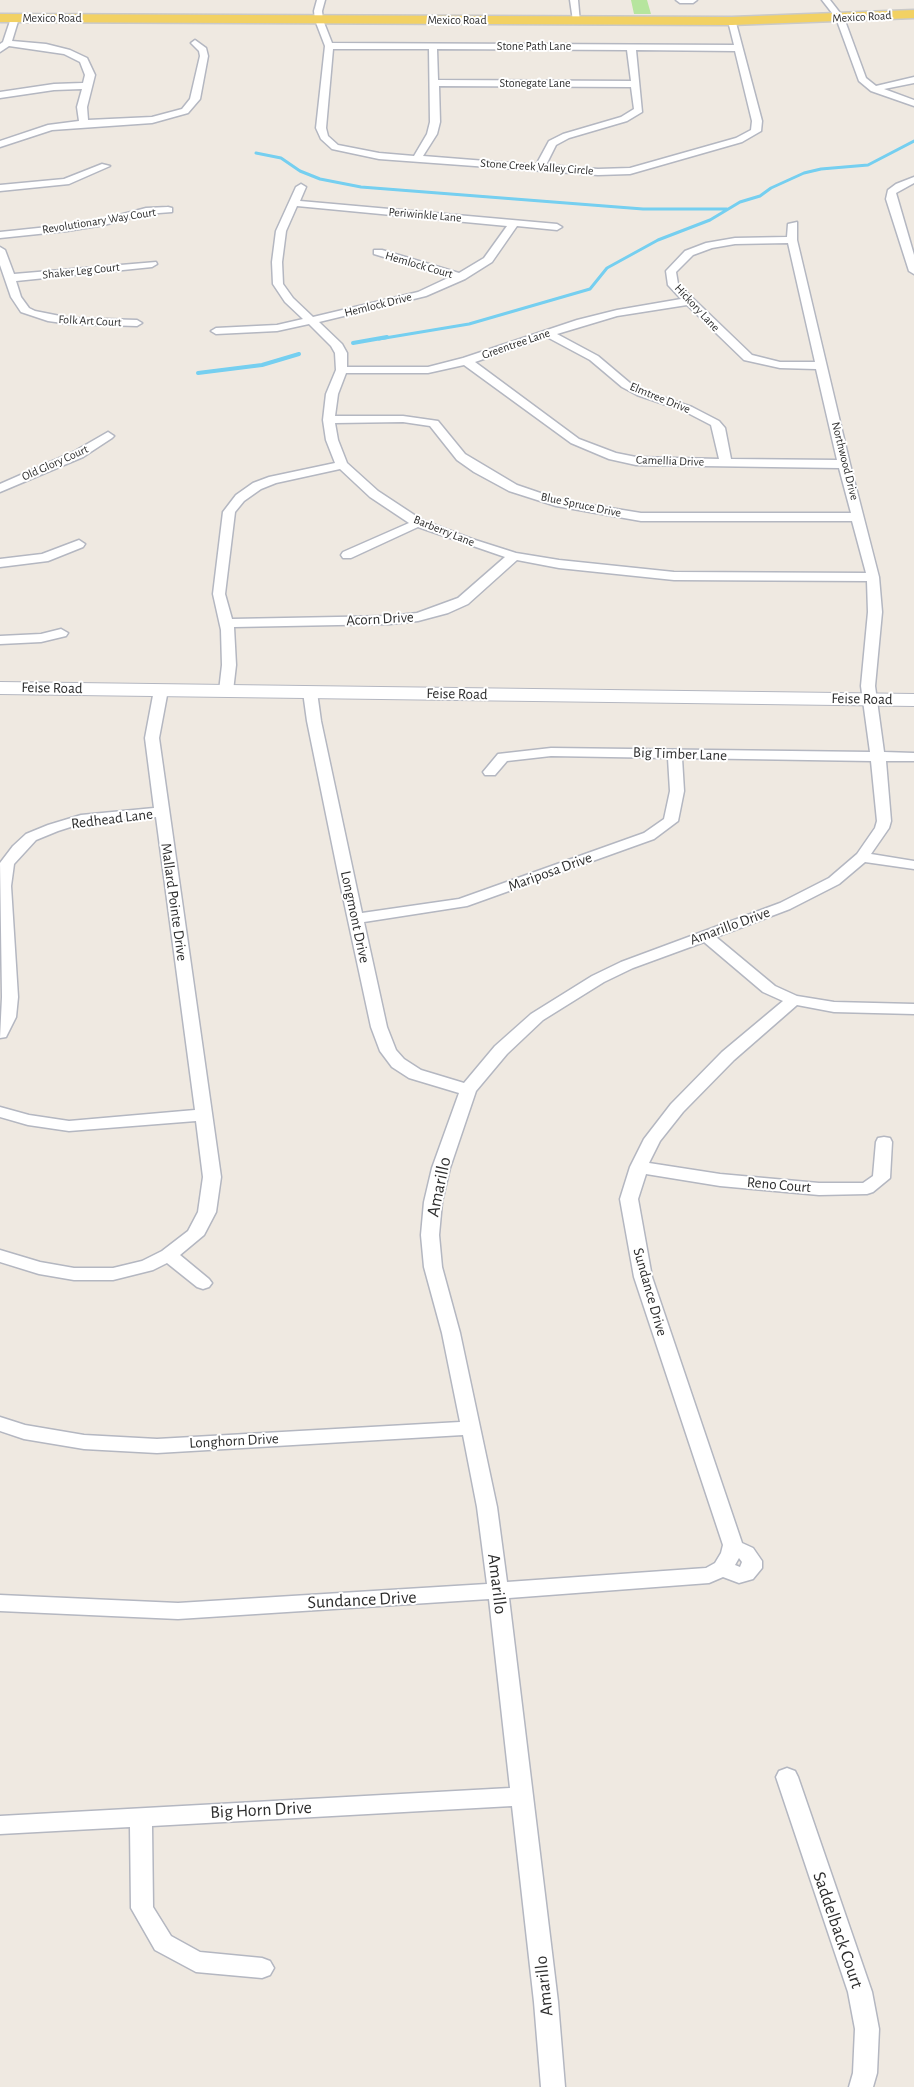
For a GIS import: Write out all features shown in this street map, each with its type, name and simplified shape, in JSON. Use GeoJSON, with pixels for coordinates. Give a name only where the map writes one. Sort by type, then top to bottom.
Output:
{"type":"FeatureCollection","features":[{"type":"Feature","properties":{"kind":"main road","name":"Mexico Road"},"geometry":{"type":"LineString","coordinates":[[0,18],[732,21],[914,14]]}},
{"type":"Feature","properties":{"kind":"main road","name":"Feise Road"},"geometry":{"type":"LineString","coordinates":[[0,688],[914,700]]}},
{"type":"Feature","properties":{"kind":"street"},"geometry":{"type":"LineString","coordinates":[[319,20],[318,11],[321,0]]}},
{"type":"Feature","properties":{"kind":"street"},"geometry":{"type":"LineString","coordinates":[[574,0],[577,21]]}},
{"type":"Feature","properties":{"kind":"street"},"geometry":{"type":"LineString","coordinates":[[680,0],[693,0]]}},
{"type":"Feature","properties":{"kind":"street"},"geometry":{"type":"LineString","coordinates":[[826,0],[840,18],[862,79],[874,88],[914,104]]}},
{"type":"Feature","properties":{"kind":"street"},"geometry":{"type":"LineString","coordinates":[[16,18],[4,46],[46,47],[68,52],[84,60],[88,65],[90,75],[82,107],[84,122]]}},
{"type":"Feature","properties":{"kind":"street","name":"Stone Creek Valley Circle"},"geometry":{"type":"LineString","coordinates":[[319,20],[329,46],[321,128],[324,137],[335,147],[355,152],[417,158],[598,172],[630,171],[657,165],[749,136],[756,131],[757,121],[732,21]]}},
{"type":"Feature","properties":{"kind":"street"},"geometry":{"type":"LineString","coordinates":[[46,47],[66,42]]}},
{"type":"Feature","properties":{"kind":"street"},"geometry":{"type":"LineString","coordinates":[[0,144],[51,127],[84,122],[141,121],[162,118],[173,121],[190,120],[191,118],[184,111],[194,99],[204,56],[203,50],[195,43]]}},
{"type":"Feature","properties":{"kind":"street"},"geometry":{"type":"LineString","coordinates":[[68,52],[78,46]]}},
{"type":"Feature","properties":{"kind":"street","name":"Stone Path Lane"},"geometry":{"type":"LineString","coordinates":[[329,46],[739,48]]}},
{"type":"Feature","properties":{"kind":"street"},"geometry":{"type":"LineString","coordinates":[[417,158],[432,134],[435,122],[433,46]]}},
{"type":"Feature","properties":{"kind":"street"},"geometry":{"type":"LineString","coordinates":[[540,167],[552,143],[566,136],[624,119],[639,110],[631,48]]}},
{"type":"Feature","properties":{"kind":"street"},"geometry":{"type":"LineString","coordinates":[[874,88],[914,80]]}},
{"type":"Feature","properties":{"kind":"street","name":"Stonegate Lane"},"geometry":{"type":"LineString","coordinates":[[435,83],[635,84]]}},
{"type":"Feature","properties":{"kind":"street"},"geometry":{"type":"LineString","coordinates":[[0,95],[54,87],[86,86]]}},
{"type":"Feature","properties":{"kind":"street"},"geometry":{"type":"LineString","coordinates":[[0,188],[66,182],[104,166]]}},
{"type":"Feature","properties":{"kind":"street"},"geometry":{"type":"LineString","coordinates":[[914,180],[899,186],[891,192],[891,199],[914,271]]}},
{"type":"Feature","properties":{"kind":"street"},"geometry":{"type":"LineString","coordinates":[[301,187],[282,231],[277,262],[278,284],[289,300],[336,344],[341,353],[342,370]]}},
{"type":"Feature","properties":{"kind":"street","name":"Periwinkle Lane"},"geometry":{"type":"LineString","coordinates":[[293,203],[557,228]]}},
{"type":"Feature","properties":{"kind":"street","name":"Revolutionary Way Court"},"geometry":{"type":"LineString","coordinates":[[0,234],[67,228],[104,222],[146,211],[168,210]]}},
{"type":"Feature","properties":{"kind":"street","name":"Hemlock Drive"},"geometry":{"type":"LineString","coordinates":[[216,331],[250,331],[312,320],[422,294],[461,277],[488,260],[514,223]]}},
{"type":"Feature","properties":{"kind":"street","name":"Northwood Drive"},"geometry":{"type":"LineString","coordinates":[[793,224],[792,240],[823,366],[844,464],[873,577],[875,612],[868,686],[870,700]]}},
{"type":"Feature","properties":{"kind":"street","name":"Hickory Lane"},"geometry":{"type":"LineString","coordinates":[[792,240],[734,241],[710,245],[689,253],[671,271],[673,285],[748,358],[780,365],[823,366]]}},
{"type":"Feature","properties":{"kind":"street","name":"Folk Art Court"},"geometry":{"type":"LineString","coordinates":[[0,250],[16,297],[25,310],[44,317],[70,321],[137,323]]}},
{"type":"Feature","properties":{"kind":"street","name":"Hemlock Court"},"geometry":{"type":"LineString","coordinates":[[378,252],[461,277]]}},
{"type":"Feature","properties":{"kind":"street","name":"Shaker Leg Court"},"geometry":{"type":"LineString","coordinates":[[10,278],[152,264]]}},
{"type":"Feature","properties":{"kind":"street","name":"Greentree Lane"},"geometry":{"type":"LineString","coordinates":[[342,370],[428,370],[466,361],[548,333],[617,313],[689,301]]}},
{"type":"Feature","properties":{"kind":"street","name":"Folk Art Court"},"geometry":{"type":"LineString","coordinates":[[34,324],[44,317]]}},
{"type":"Feature","properties":{"kind":"street","name":"Elmtree Drive"},"geometry":{"type":"LineString","coordinates":[[548,333],[594,358],[614,377],[633,389],[688,409],[715,423],[718,428],[726,463]]}},
{"type":"Feature","properties":{"kind":"street","name":"Camellia Drive"},"geometry":{"type":"LineString","coordinates":[[466,361],[585,446],[636,461],[844,464]]}},
{"type":"Feature","properties":{"kind":"street","name":"Barberry Lane"},"geometry":{"type":"LineString","coordinates":[[342,370],[332,394],[329,420],[332,440],[342,465],[374,494],[418,523],[468,542],[514,556],[558,564],[665,575],[873,577]]}},
{"type":"Feature","properties":{"kind":"street","name":"Blue Spruce Drive"},"geometry":{"type":"LineString","coordinates":[[329,420],[403,419],[434,423],[462,457],[478,469],[513,488],[556,502],[598,510],[642,517],[859,517]]}},
{"type":"Feature","properties":{"kind":"street","name":"Old Glory Court"},"geometry":{"type":"LineString","coordinates":[[0,488],[79,454],[108,436]]}},
{"type":"Feature","properties":{"kind":"street"},"geometry":{"type":"LineString","coordinates":[[226,691],[229,665],[228,630],[219,594],[229,512],[240,498],[257,486],[273,480],[342,465]]}},
{"type":"Feature","properties":{"kind":"street"},"geometry":{"type":"LineString","coordinates":[[347,555],[418,523]]}},
{"type":"Feature","properties":{"kind":"street"},"geometry":{"type":"LineString","coordinates":[[0,563],[44,558],[79,544]]}},
{"type":"Feature","properties":{"kind":"street","name":"Acorn Drive"},"geometry":{"type":"LineString","coordinates":[[225,623],[418,618],[463,601],[514,556]]}},
{"type":"Feature","properties":{"kind":"street"},"geometry":{"type":"LineString","coordinates":[[0,640],[41,638],[61,633]]}},
{"type":"Feature","properties":{"kind":"street","name":"Mallard Pointe Drive"},"geometry":{"type":"LineString","coordinates":[[0,1256],[56,1271],[113,1274],[146,1266],[168,1255],[195,1235],[207,1212],[212,1188],[212,1177],[202,1116],[152,738],[161,690]]}},
{"type":"Feature","properties":{"kind":"street","name":"Longmont Drive"},"geometry":{"type":"LineString","coordinates":[[310,692],[316,731],[379,1027],[388,1051],[398,1063],[415,1074],[468,1090]]}},
{"type":"Feature","properties":{"kind":"street","name":"Amarillo Drive"},"geometry":{"type":"LineString","coordinates":[[468,1090],[501,1050],[537,1017],[598,979],[627,965],[793,902],[834,881],[862,857],[882,828],[884,821],[870,700]]}},
{"type":"Feature","properties":{"kind":"street","name":"Big Timber Lane"},"geometry":{"type":"LineString","coordinates":[[490,772],[497,761],[511,755],[551,752],[914,757]]}},
{"type":"Feature","properties":{"kind":"street","name":"Mariposa Drive"},"geometry":{"type":"LineString","coordinates":[[356,918],[462,903],[649,836],[671,821],[677,791],[675,753]]}},
{"type":"Feature","properties":{"kind":"street","name":"Redhead Lane"},"geometry":{"type":"LineString","coordinates":[[0,1033],[8,1017],[9,1010],[4,955],[3,886],[7,864],[18,849],[31,837],[81,820],[162,812]]}},
{"type":"Feature","properties":{"kind":"street"},"geometry":{"type":"LineString","coordinates":[[862,857],[914,865]]}},
{"type":"Feature","properties":{"kind":"street"},"geometry":{"type":"LineString","coordinates":[[705,935],[753,978],[769,989],[792,1000],[834,1007],[914,1009]]}},
{"type":"Feature","properties":{"kind":"street","name":"Sundance Drive"},"geometry":{"type":"LineString","coordinates":[[0,1603],[178,1611],[709,1576],[722,1568],[739,1576],[746,1574],[752,1568],[752,1561],[746,1553],[732,1547],[643,1277],[629,1199],[639,1167],[652,1139],[677,1108],[728,1056],[785,1009],[792,1000]]}},
{"type":"Feature","properties":{"kind":"street","name":"Amarillo"},"geometry":{"type":"LineString","coordinates":[[468,1090],[441,1168],[433,1202],[430,1235],[433,1267],[451,1333],[487,1507],[556,2086]]}},
{"type":"Feature","properties":{"kind":"street"},"geometry":{"type":"LineString","coordinates":[[0,1112],[69,1126],[202,1116]]}},
{"type":"Feature","properties":{"kind":"street","name":"Reno Court"},"geometry":{"type":"LineString","coordinates":[[639,1167],[720,1180],[819,1188],[867,1188],[881,1178],[884,1142]]}},
{"type":"Feature","properties":{"kind":"street"},"geometry":{"type":"LineString","coordinates":[[168,1255],[203,1282]]}},
{"type":"Feature","properties":{"kind":"street","name":"Longhorn Drive"},"geometry":{"type":"LineString","coordinates":[[0,1424],[24,1432],[84,1442],[157,1446],[471,1428]]}},
{"type":"Feature","properties":{"kind":"street","name":"Saddelback Court"},"geometry":{"type":"LineString","coordinates":[[787,1777],[860,1992],[867,2029],[865,2073],[861,2087]]}},
{"type":"Feature","properties":{"kind":"street","name":"Big Horn Drive"},"geometry":{"type":"LineString","coordinates":[[0,1825],[522,1796]]}},
{"type":"Feature","properties":{"kind":"street"},"geometry":{"type":"LineString","coordinates":[[142,1816],[142,1908],[163,1943],[196,1962],[262,1968]]}},
{"type":"Feature","properties":{"kind":"green space"},"geometry":{"type":"Polygon","coordinates":[[[631,0],[647,0],[651,14],[634,14],[631,0]]]}},
{"type":"Feature","properties":{"kind":"waterway"},"geometry":{"type":"LineString","coordinates":[[379,339],[469,324],[590,289],[607,268],[658,240],[710,220],[740,202],[760,196],[771,188],[804,173],[821,169],[868,165],[914,141]]}},
{"type":"Feature","properties":{"kind":"waterway"},"geometry":{"type":"LineString","coordinates":[[256,153],[281,158],[300,171],[320,179],[361,187],[643,209],[727,209]]}},
{"type":"Feature","properties":{"kind":"waterway"},"geometry":{"type":"LineString","coordinates":[[353,343],[387,337]]}},
{"type":"Feature","properties":{"kind":"waterway"},"geometry":{"type":"LineString","coordinates":[[198,373],[262,365],[299,354]]}}]}
